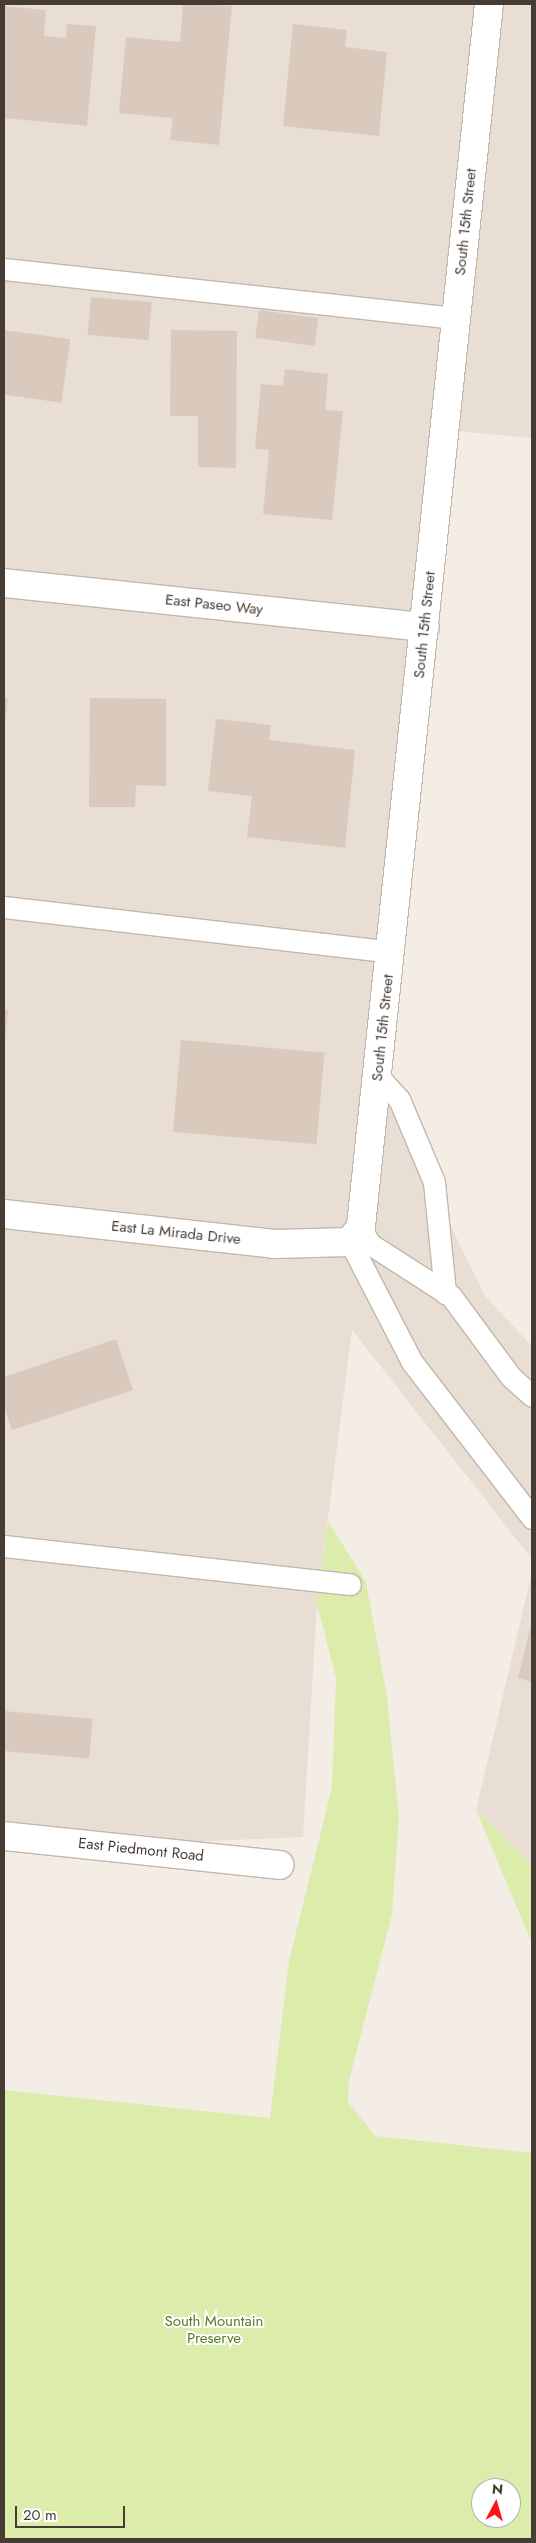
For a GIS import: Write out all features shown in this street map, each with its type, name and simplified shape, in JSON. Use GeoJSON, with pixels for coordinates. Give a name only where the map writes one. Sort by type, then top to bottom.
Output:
{"type":"FeatureCollection","features":[{"type":"Feature","properties":{"kind":"street","name":"South 15th Street"},"geometry":{"type":"LineString","coordinates":[[355,1234],[378,1076],[489,4]]}},
{"type":"Feature","properties":{"kind":"street","name":"East Paseo Way"},"geometry":{"type":"LineString","coordinates":[[4,583],[424,627]]}},
{"type":"Feature","properties":{"kind":"street","name":"East La Mirada Drive"},"geometry":{"type":"LineString","coordinates":[[4,1214],[274,1244],[355,1234]]}},
{"type":"Feature","properties":{"kind":"street","name":"East Piedmont Road"},"geometry":{"type":"LineString","coordinates":[[4,1836],[279,1865]]}},
{"type":"Feature","properties":{"kind":"lane"},"geometry":{"type":"LineString","coordinates":[[4,269],[456,318]]}},
{"type":"Feature","properties":{"kind":"lane"},"geometry":{"type":"LineString","coordinates":[[4,907],[391,952]]}},
{"type":"Feature","properties":{"kind":"lane"},"geometry":{"type":"LineString","coordinates":[[378,1076],[399,1099],[434,1182],[445,1293]]}},
{"type":"Feature","properties":{"kind":"lane"},"geometry":{"type":"LineString","coordinates":[[355,1234],[445,1293],[511,1377],[532,1396]]}},
{"type":"Feature","properties":{"kind":"lane"},"geometry":{"type":"LineString","coordinates":[[355,1234],[412,1362],[532,1518]]}},
{"type":"Feature","properties":{"kind":"lane"},"geometry":{"type":"LineString","coordinates":[[4,1546],[350,1584]]}},
{"type":"Feature","properties":{"kind":"shaded area"},"geometry":{"type":"Polygon","coordinates":[[[4,4],[532,4],[532,438],[445,430],[378,1078],[485,1296],[532,1346],[532,1559],[352,1330],[317,1604],[303,1837],[100,1846],[4,1836],[4,4]]]}},
{"type":"Feature","properties":{"kind":"shaded area"},"geometry":{"type":"Polygon","coordinates":[[[532,1572],[532,1865],[476,1810],[532,1572]]]}},
{"type":"Feature","properties":{"kind":"green space","name":"South Mountain Preserve"},"geometry":{"type":"Polygon","coordinates":[[[328,1521],[366,1582],[387,1696],[399,1817],[392,1914],[349,2081],[348,2102],[375,2136],[532,2153],[532,2539],[4,2539],[4,2090],[270,2118],[289,1961],[332,1787],[336,1678],[317,1604],[328,1521]]]}},
{"type":"Feature","properties":{"kind":"green space"},"geometry":{"type":"Polygon","coordinates":[[[476,1810],[532,1865],[532,1942],[529,1936],[476,1810]]]}},
{"type":"Feature","properties":{"kind":"building"},"geometry":{"type":"Polygon","coordinates":[[[183,4],[232,6],[219,145],[170,140],[173,118],[119,113],[126,37],[180,42],[183,4]]]}},
{"type":"Feature","properties":{"kind":"building"},"geometry":{"type":"Polygon","coordinates":[[[4,6],[46,10],[44,36],[66,38],[67,24],[96,26],[87,126],[4,118],[4,6]]]}},
{"type":"Feature","properties":{"kind":"building"},"geometry":{"type":"Polygon","coordinates":[[[293,24],[347,30],[345,47],[387,52],[379,136],[283,126],[293,24]]]}},
{"type":"Feature","properties":{"kind":"building"},"geometry":{"type":"Polygon","coordinates":[[[91,297],[152,302],[148,340],[88,335],[91,297]]]}},
{"type":"Feature","properties":{"kind":"building"},"geometry":{"type":"Polygon","coordinates":[[[259,310],[318,318],[315,346],[255,338],[259,310]]]}},
{"type":"Feature","properties":{"kind":"building"},"geometry":{"type":"Polygon","coordinates":[[[4,330],[70,339],[61,403],[4,395],[4,330]]]}},
{"type":"Feature","properties":{"kind":"building"},"geometry":{"type":"Polygon","coordinates":[[[171,330],[237,331],[236,468],[198,467],[198,416],[170,416],[171,330]]]}},
{"type":"Feature","properties":{"kind":"building"},"geometry":{"type":"Polygon","coordinates":[[[285,369],[328,374],[325,410],[343,411],[332,520],[263,514],[269,450],[255,449],[261,384],[283,386],[285,369]]]}},
{"type":"Feature","properties":{"kind":"building"},"geometry":{"type":"Polygon","coordinates":[[[4,698],[8,698],[5,722],[4,722],[4,698]]]}},
{"type":"Feature","properties":{"kind":"building"},"geometry":{"type":"Polygon","coordinates":[[[90,698],[166,699],[166,786],[136,785],[135,807],[89,807],[90,698]]]}},
{"type":"Feature","properties":{"kind":"building"},"geometry":{"type":"Polygon","coordinates":[[[216,719],[271,725],[269,740],[355,750],[345,848],[247,837],[252,796],[208,791],[216,719]]]}},
{"type":"Feature","properties":{"kind":"building"},"geometry":{"type":"Polygon","coordinates":[[[4,1010],[8,1010],[5,1040],[4,1040],[4,1010]]]}},
{"type":"Feature","properties":{"kind":"building"},"geometry":{"type":"Polygon","coordinates":[[[181,1040],[324,1053],[316,1144],[173,1132],[181,1040]]]}},
{"type":"Feature","properties":{"kind":"building"},"geometry":{"type":"Polygon","coordinates":[[[116,1339],[133,1390],[12,1430],[4,1406],[4,1377],[116,1339]]]}},
{"type":"Feature","properties":{"kind":"building"},"geometry":{"type":"Polygon","coordinates":[[[532,1620],[532,1682],[518,1678],[532,1620]]]}},
{"type":"Feature","properties":{"kind":"building"},"geometry":{"type":"Polygon","coordinates":[[[4,1711],[93,1719],[89,1759],[4,1751],[4,1711]]]}}]}
